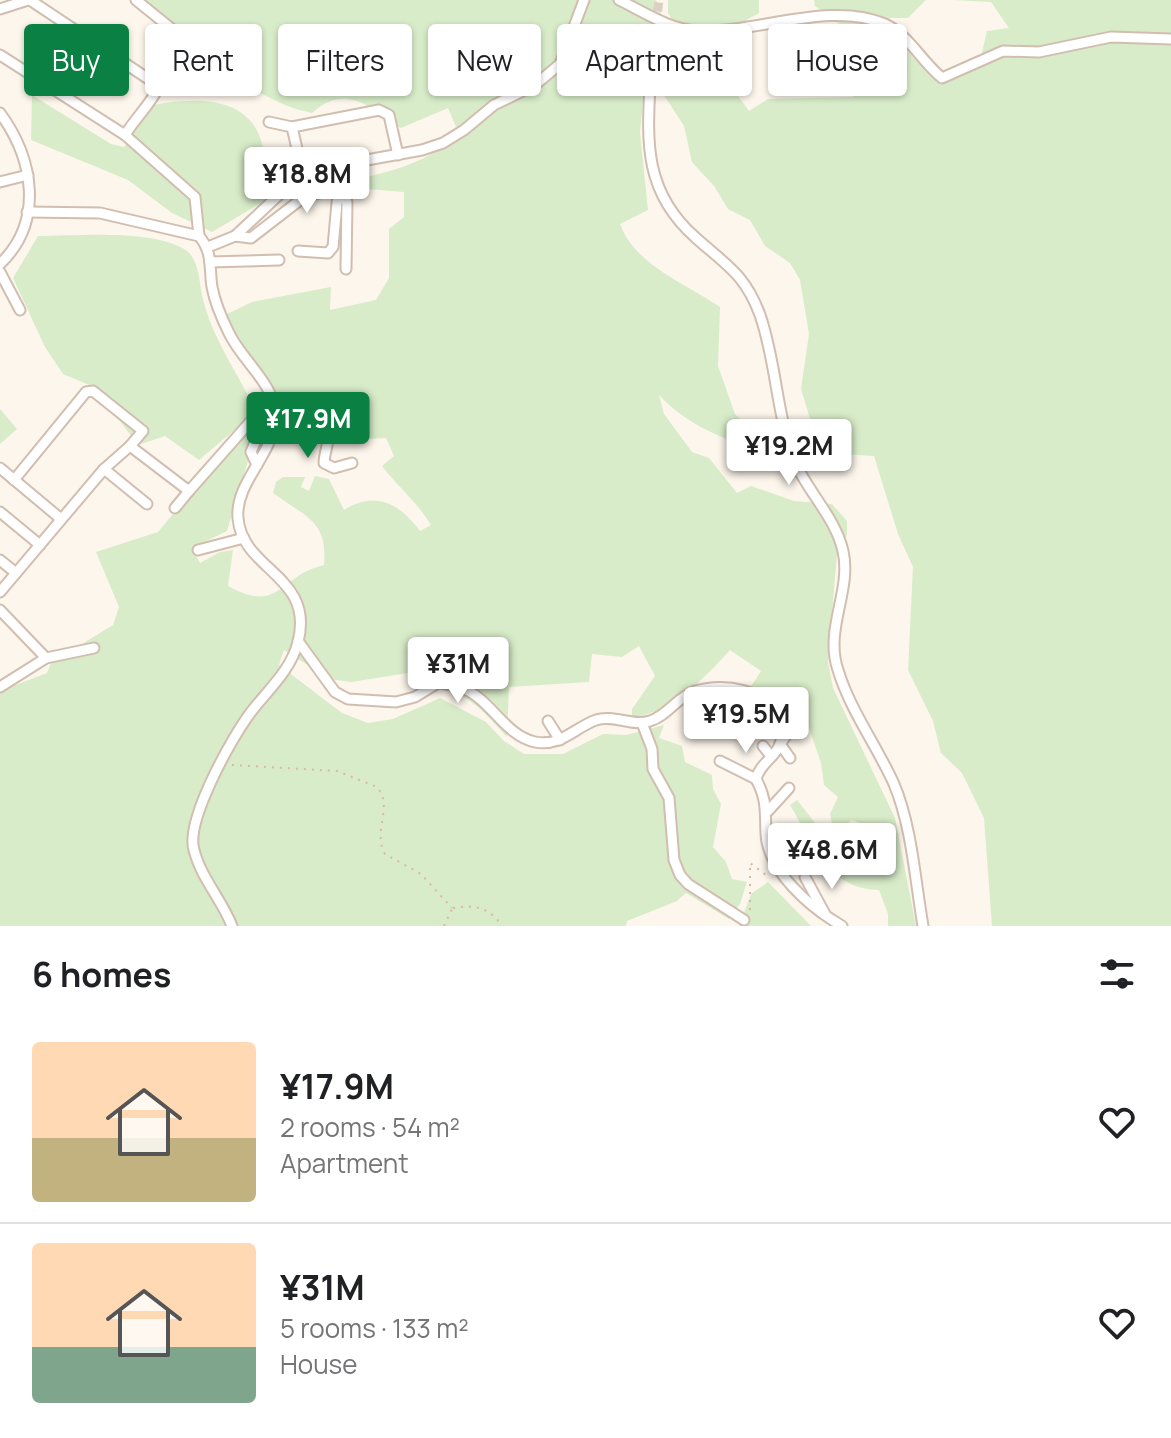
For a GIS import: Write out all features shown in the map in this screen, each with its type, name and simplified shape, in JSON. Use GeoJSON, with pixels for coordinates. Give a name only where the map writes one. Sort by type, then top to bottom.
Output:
{"type":"FeatureCollection","features":[{"type":"Feature","properties":{"kind":"street"},"geometry":{"type":"LineString","coordinates":[[0,9],[29,0],[145,77]]}},
{"type":"Feature","properties":{"kind":"street"},"geometry":{"type":"LineString","coordinates":[[136,0],[165,24]]}},
{"type":"Feature","properties":{"kind":"street"},"geometry":{"type":"LineString","coordinates":[[208,247],[235,236],[303,175],[317,169],[398,155],[443,143],[494,105],[535,85],[560,64],[584,0]]}},
{"type":"Feature","properties":{"kind":"street"},"geometry":{"type":"LineString","coordinates":[[619,0],[676,28],[697,31],[806,17],[869,18],[902,35],[942,78],[1003,51],[1039,52],[1111,37],[1171,39]]}},
{"type":"Feature","properties":{"kind":"street"},"geometry":{"type":"LineString","coordinates":[[0,55],[125,135],[195,197],[199,236],[208,247],[213,289],[223,320],[240,352],[267,387],[276,408],[274,427],[243,493],[238,517],[244,538],[294,592],[299,604],[298,641],[288,667],[248,715],[194,821],[193,848],[232,926]]}},
{"type":"Feature","properties":{"kind":"street"},"geometry":{"type":"LineString","coordinates":[[125,135],[155,96]]}},
{"type":"Feature","properties":{"kind":"street"},"geometry":{"type":"LineString","coordinates":[[650,96],[648,149],[659,190],[694,236],[735,269],[748,285],[774,363],[779,413],[793,458],[806,485],[839,535],[844,555],[844,578],[832,643],[838,671],[902,805],[923,926]]}},
{"type":"Feature","properties":{"kind":"street"},"geometry":{"type":"LineString","coordinates":[[269,122],[292,127],[379,110],[389,115],[398,155]]}},
{"type":"Feature","properties":{"kind":"street"},"geometry":{"type":"LineString","coordinates":[[0,113],[17,137],[28,175],[27,212],[16,244],[0,264]]}},
{"type":"Feature","properties":{"kind":"street"},"geometry":{"type":"LineString","coordinates":[[292,127],[303,175]]}},
{"type":"Feature","properties":{"kind":"street"},"geometry":{"type":"LineString","coordinates":[[0,182],[28,175]]}},
{"type":"Feature","properties":{"kind":"street"},"geometry":{"type":"LineString","coordinates":[[235,236],[251,238],[304,197],[334,189],[347,202],[346,269]]}},
{"type":"Feature","properties":{"kind":"street"},"geometry":{"type":"LineString","coordinates":[[298,251],[328,253],[333,247],[338,192]]}},
{"type":"Feature","properties":{"kind":"street"},"geometry":{"type":"LineString","coordinates":[[27,212],[100,213],[199,236]]}},
{"type":"Feature","properties":{"kind":"street"},"geometry":{"type":"LineString","coordinates":[[210,262],[279,260]]}},
{"type":"Feature","properties":{"kind":"street"},"geometry":{"type":"LineString","coordinates":[[0,272],[20,310]]}},
{"type":"Feature","properties":{"kind":"street"},"geometry":{"type":"LineString","coordinates":[[0,592],[104,469],[143,431],[93,391],[86,392],[14,480]]}},
{"type":"Feature","properties":{"kind":"street"},"geometry":{"type":"LineString","coordinates":[[276,408],[299,411],[322,421],[328,431],[324,463],[334,468],[352,463]]}},
{"type":"Feature","properties":{"kind":"street"},"geometry":{"type":"LineString","coordinates":[[175,508],[254,418],[261,423],[251,452],[257,465]]}},
{"type":"Feature","properties":{"kind":"street"},"geometry":{"type":"LineString","coordinates":[[130,446],[189,491]]}},
{"type":"Feature","properties":{"kind":"street"},"geometry":{"type":"LineString","coordinates":[[0,468],[61,519]]}},
{"type":"Feature","properties":{"kind":"street"},"geometry":{"type":"LineString","coordinates":[[104,469],[147,504]]}},
{"type":"Feature","properties":{"kind":"street"},"geometry":{"type":"LineString","coordinates":[[0,512],[40,545]]}},
{"type":"Feature","properties":{"kind":"street"},"geometry":{"type":"LineString","coordinates":[[198,550],[244,538]]}},
{"type":"Feature","properties":{"kind":"street"},"geometry":{"type":"LineString","coordinates":[[0,560],[16,573]]}},
{"type":"Feature","properties":{"kind":"street"},"geometry":{"type":"LineString","coordinates":[[0,610],[46,658]]}},
{"type":"Feature","properties":{"kind":"street"},"geometry":{"type":"LineString","coordinates":[[298,641],[335,692],[348,699],[396,702],[415,697],[438,683],[451,685],[464,688],[485,703],[519,736],[535,742],[560,740],[594,721],[608,718],[642,723],[653,720],[680,698],[696,691],[737,689],[750,692],[773,707],[780,744],[790,758]]}},
{"type":"Feature","properties":{"kind":"street"},"geometry":{"type":"LineString","coordinates":[[0,687],[46,658],[94,648]]}},
{"type":"Feature","properties":{"kind":"street"},"geometry":{"type":"LineString","coordinates":[[548,721],[560,740]]}},
{"type":"Feature","properties":{"kind":"street"},"geometry":{"type":"LineString","coordinates":[[756,779],[764,762],[797,721]]}},
{"type":"Feature","properties":{"kind":"street"},"geometry":{"type":"LineString","coordinates":[[642,723],[652,749],[653,769],[669,798],[674,860],[680,875],[688,884],[744,920]]}},
{"type":"Feature","properties":{"kind":"street"},"geometry":{"type":"LineString","coordinates":[[763,746],[771,756]]}},
{"type":"Feature","properties":{"kind":"street"},"geometry":{"type":"LineString","coordinates":[[720,761],[756,779],[768,811],[766,834],[771,858],[787,879],[826,917],[842,926]]}},
{"type":"Feature","properties":{"kind":"street"},"geometry":{"type":"LineString","coordinates":[[768,811],[789,788]]}},
{"type":"Feature","properties":{"kind":"street"},"geometry":{"type":"LineString","coordinates":[[805,877],[826,917]]}},
{"type":"Feature","properties":{"kind":"path"},"geometry":{"type":"LineString","coordinates":[[224,761],[232,766],[337,771],[377,787],[385,802],[380,834],[385,854],[421,874],[452,908]]}},
{"type":"Feature","properties":{"kind":"path"},"geometry":{"type":"LineString","coordinates":[[744,920],[751,908],[750,863],[770,878],[787,879]]}},
{"type":"Feature","properties":{"kind":"path"},"geometry":{"type":"LineString","coordinates":[[452,908],[478,906],[492,912],[502,926]]}},
{"type":"Feature","properties":{"kind":"path"},"geometry":{"type":"LineString","coordinates":[[444,926],[452,908]]}},
{"type":"Feature","properties":{"kind":"green space"},"geometry":{"type":"Polygon","coordinates":[[[144,0],[656,0],[665,24],[557,24],[557,96],[644,96],[640,133],[648,210],[620,224],[627,238],[649,262],[720,307],[718,366],[735,414],[775,454],[712,433],[684,417],[659,395],[664,414],[692,452],[709,458],[737,493],[751,486],[794,501],[832,504],[847,521],[847,535],[837,554],[828,662],[833,688],[895,818],[916,926],[888,926],[888,914],[879,890],[861,888],[834,873],[815,849],[790,805],[797,800],[847,864],[862,856],[860,823],[851,820],[844,828],[833,828],[830,814],[838,797],[824,785],[821,763],[795,687],[778,687],[778,707],[750,688],[761,671],[730,650],[698,683],[673,702],[632,717],[632,709],[655,676],[639,646],[622,657],[592,654],[589,682],[509,687],[507,737],[471,702],[408,673],[351,682],[330,679],[284,650],[279,665],[342,713],[368,723],[393,719],[440,698],[486,722],[504,741],[524,754],[563,754],[603,734],[626,735],[664,725],[659,738],[682,746],[685,762],[712,775],[713,789],[721,804],[713,847],[726,862],[732,879],[747,882],[740,904],[729,919],[686,893],[677,901],[627,921],[626,926],[0,926],[0,691],[47,673],[51,663],[113,625],[119,607],[96,552],[158,532],[229,446],[249,433],[248,461],[227,531],[192,548],[200,563],[220,552],[233,550],[228,586],[245,594],[269,595],[309,570],[324,565],[322,538],[318,529],[304,514],[273,493],[276,482],[283,477],[305,477],[301,487],[309,491],[315,476],[329,479],[344,510],[367,501],[377,501],[396,507],[420,531],[431,525],[382,466],[394,456],[386,438],[370,439],[352,423],[335,423],[305,407],[267,404],[251,360],[227,334],[225,315],[252,302],[331,287],[330,310],[376,300],[389,278],[389,229],[404,217],[404,192],[367,189],[318,193],[407,166],[441,148],[459,134],[448,108],[401,128],[357,101],[335,100],[312,113],[288,106],[262,94],[262,24],[172,24],[144,0]]]}},
{"type":"Feature","properties":{"kind":"green space"},"geometry":{"type":"Polygon","coordinates":[[[668,0],[759,0],[759,13],[739,24],[675,24],[668,13],[668,0]]]}},
{"type":"Feature","properties":{"kind":"green space"},"geometry":{"type":"Polygon","coordinates":[[[814,0],[926,0],[908,18],[890,18],[886,24],[839,24],[815,6],[814,0]]]}},
{"type":"Feature","properties":{"kind":"green space"},"geometry":{"type":"Polygon","coordinates":[[[953,0],[1171,0],[1171,926],[992,926],[984,818],[962,773],[941,753],[933,721],[908,670],[913,567],[898,534],[874,456],[843,454],[825,446],[811,422],[801,389],[809,334],[800,280],[790,263],[765,246],[750,220],[728,209],[714,186],[692,162],[684,126],[665,96],[738,96],[749,111],[768,99],[907,96],[907,51],[937,81],[979,65],[987,31],[1009,28],[991,2],[953,0]]]}},
{"type":"Feature","properties":{"kind":"green space"},"geometry":{"type":"Polygon","coordinates":[[[32,96],[111,144],[124,147],[153,105],[197,101],[216,103],[233,108],[247,117],[257,131],[264,150],[265,175],[280,183],[261,203],[212,232],[172,213],[128,180],[31,140],[32,96]]]}},
{"type":"Feature","properties":{"kind":"green space"},"geometry":{"type":"Polygon","coordinates":[[[38,236],[133,236],[169,243],[189,253],[196,265],[211,325],[250,399],[252,415],[199,460],[165,436],[138,445],[94,387],[63,374],[45,347],[13,278],[38,236]]]}},
{"type":"Feature","properties":{"kind":"green space"},"geometry":{"type":"Polygon","coordinates":[[[0,409],[17,429],[0,444],[0,409]]]}},
{"type":"Feature","properties":{"kind":"green space"},"geometry":{"type":"Polygon","coordinates":[[[768,882],[811,926],[739,926],[751,894],[768,882]]]}},
{"type":"Feature","properties":{"kind":"tunnel"},"geometry":{"type":"LineString","coordinates":[[656,24],[659,0]]}}]}
